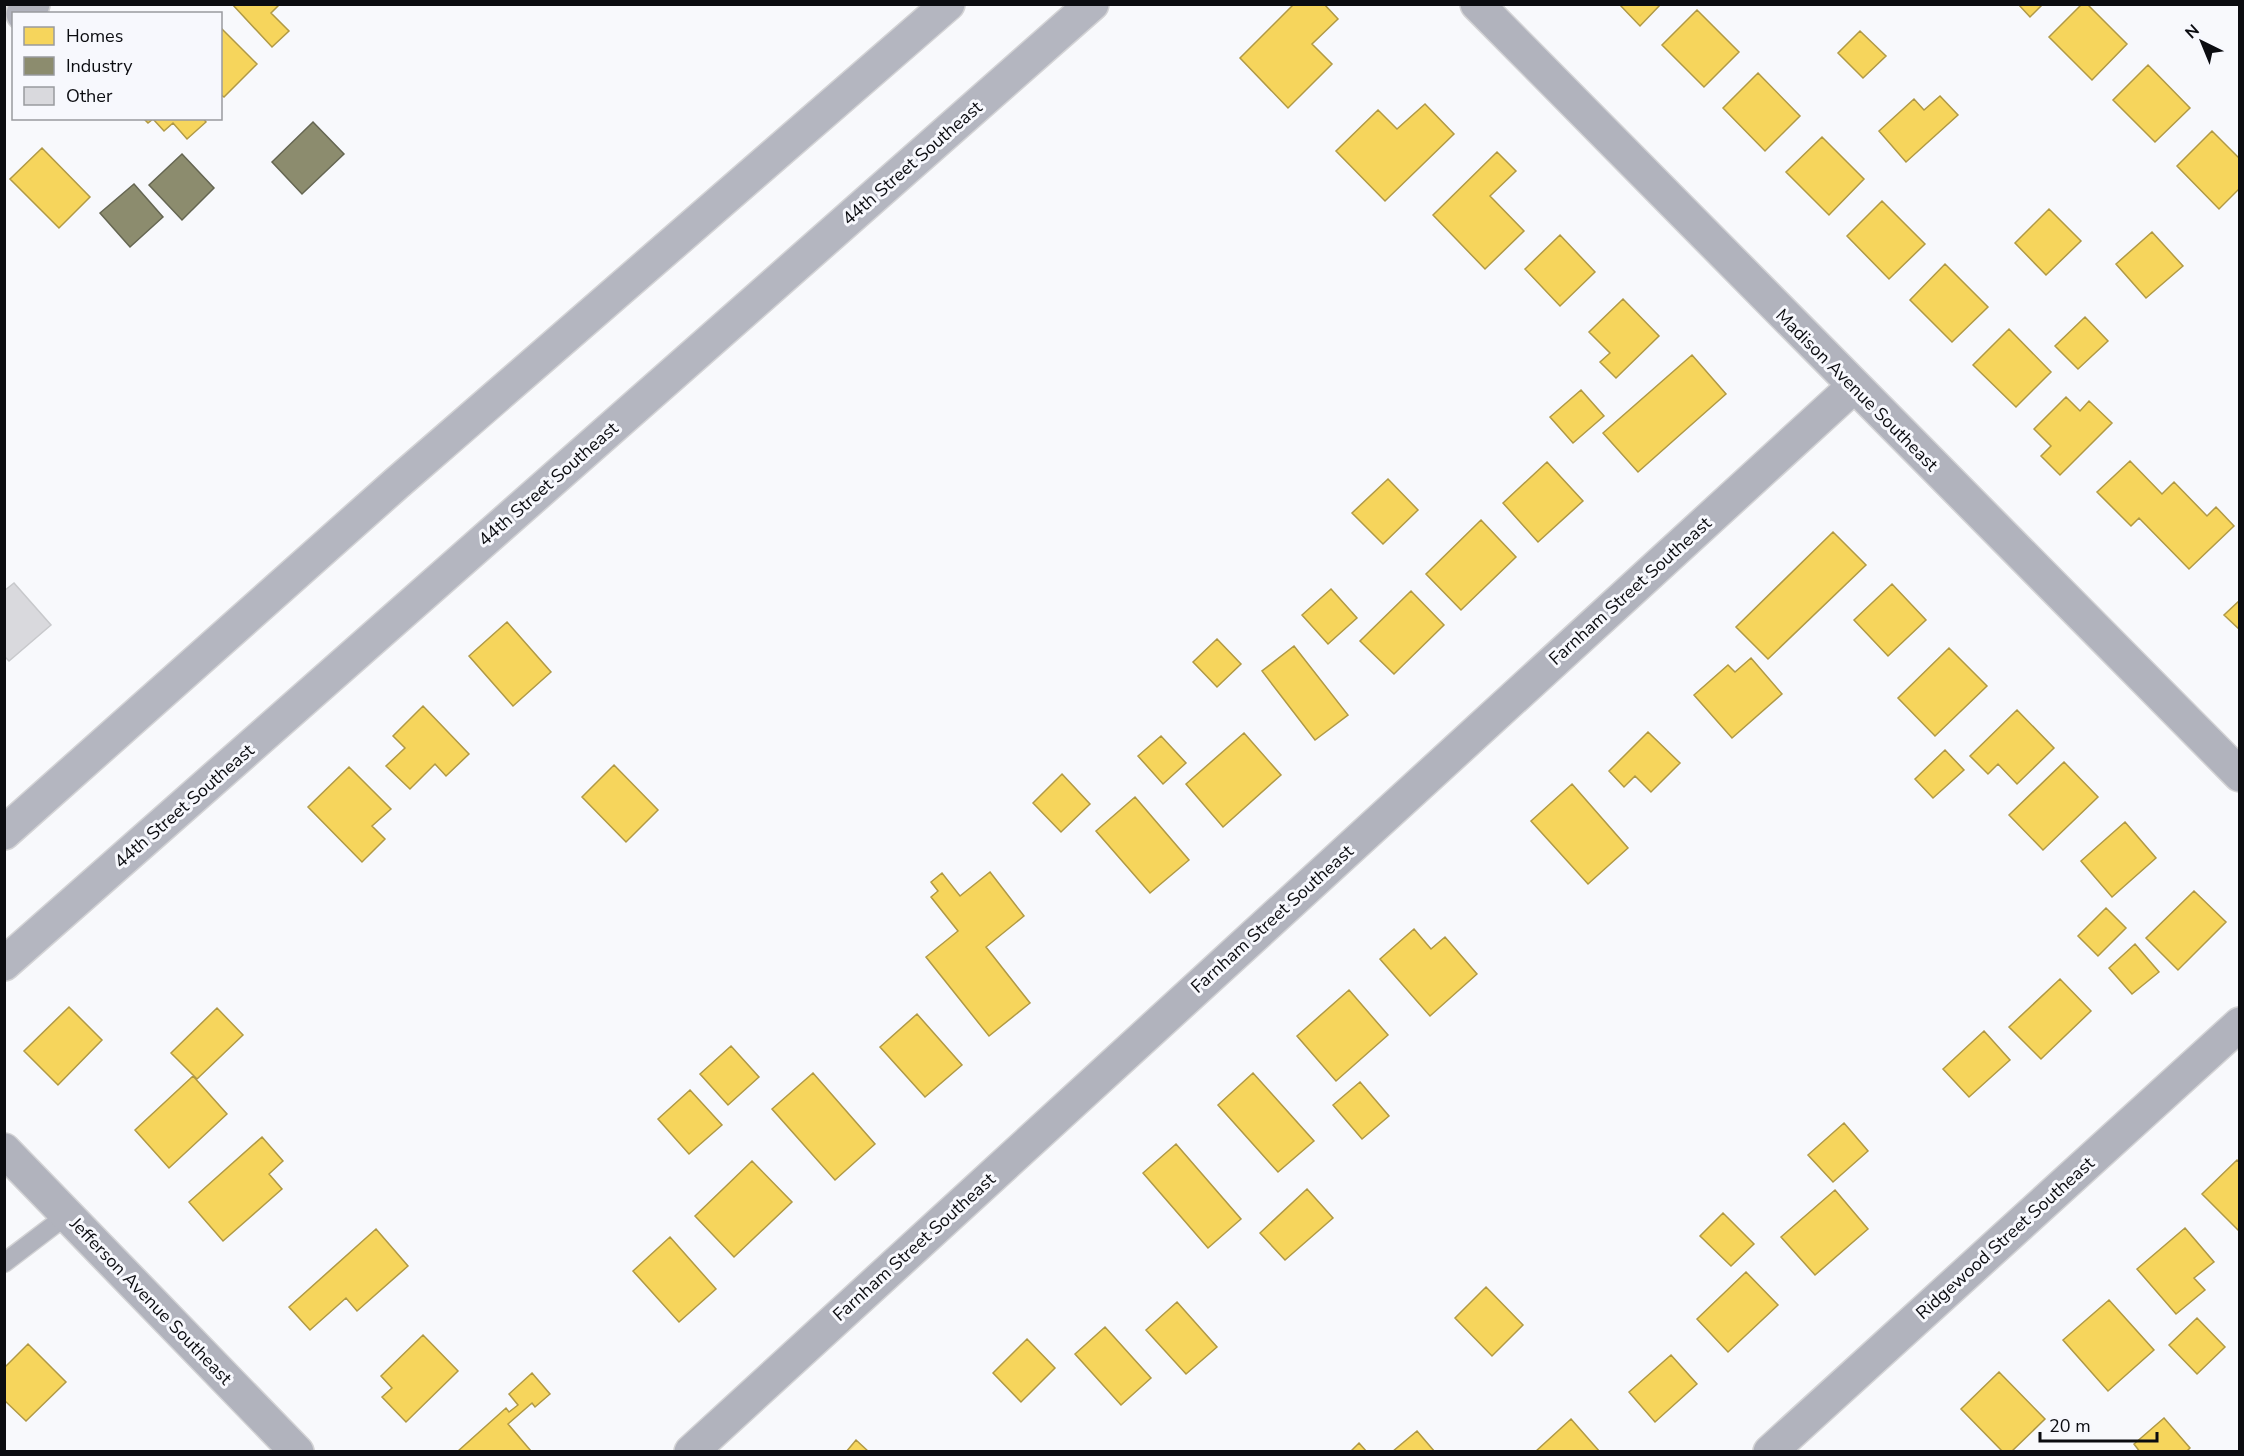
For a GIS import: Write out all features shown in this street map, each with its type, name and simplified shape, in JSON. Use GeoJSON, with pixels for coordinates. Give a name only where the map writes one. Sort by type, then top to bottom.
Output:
{"type":"FeatureCollection","features":[{"type":"Feature","properties":{"kind":"main road"},"geometry":{"type":"LineString","coordinates":[[4,833],[397,483],[948,4]]}},
{"type":"Feature","properties":{"kind":"main road","name":"44th Street Southeast"},"geometry":{"type":"LineString","coordinates":[[4,964],[1092,4]]}},
{"type":"Feature","properties":{"kind":"street","name":"Madison Avenue Southeast"},"geometry":{"type":"LineString","coordinates":[[1477,4],[1853,387],[2240,775]]}},
{"type":"Feature","properties":{"kind":"street","name":"Farnham Street Southeast"},"geometry":{"type":"LineString","coordinates":[[691,1452],[1853,387]]}},
{"type":"Feature","properties":{"kind":"street","name":"Ridgewood Street Southeast"},"geometry":{"type":"LineString","coordinates":[[1770,1452],[2240,1024]]}},
{"type":"Feature","properties":{"kind":"street","name":"Jefferson Avenue Southeast"},"geometry":{"type":"LineString","coordinates":[[4,1150],[297,1452]]}},
{"type":"Feature","properties":{"kind":"lane"},"geometry":{"type":"LineString","coordinates":[[4,1263],[67,1215]]}},
{"type":"Feature","properties":{"kind":"building: Homes"},"geometry":{"type":"Polygon","coordinates":[[[232,4],[280,4],[271,13],[289,31],[272,47],[232,4]]]}},
{"type":"Feature","properties":{"kind":"building: Homes"},"geometry":{"type":"Polygon","coordinates":[[[1294,4],[1324,4],[1338,19],[1312,44],[1332,64],[1288,108],[1240,58],[1294,4]]]}},
{"type":"Feature","properties":{"kind":"building: Homes"},"geometry":{"type":"Polygon","coordinates":[[[1619,4],[1661,4],[1640,26],[1619,4]]]}},
{"type":"Feature","properties":{"kind":"building: Homes"},"geometry":{"type":"Polygon","coordinates":[[[2018,4],[2043,4],[2030,17],[2018,4]]]}},
{"type":"Feature","properties":{"kind":"building: Homes"},"geometry":{"type":"Polygon","coordinates":[[[2082,4],[2087,4],[2127,44],[2092,80],[2049,37],[2082,4]]]}},
{"type":"Feature","properties":{"kind":"building: Homes"},"geometry":{"type":"Polygon","coordinates":[[[1697,10],[1739,52],[1704,87],[1662,45],[1697,10]]]}},
{"type":"Feature","properties":{"kind":"building: Homes"},"geometry":{"type":"Polygon","coordinates":[[[222,29],[257,64],[224,97],[222,96],[222,29]]]}},
{"type":"Feature","properties":{"kind":"building: Homes"},"geometry":{"type":"Polygon","coordinates":[[[1860,31],[1886,56],[1863,78],[1838,53],[1860,31]]]}},
{"type":"Feature","properties":{"kind":"building: Homes"},"geometry":{"type":"Polygon","coordinates":[[[2148,65],[2190,108],[2155,142],[2113,100],[2148,65]]]}},
{"type":"Feature","properties":{"kind":"building: Homes"},"geometry":{"type":"Polygon","coordinates":[[[1758,73],[1800,116],[1765,151],[1723,108],[1758,73]]]}},
{"type":"Feature","properties":{"kind":"building: Homes"},"geometry":{"type":"Polygon","coordinates":[[[1940,96],[1958,115],[1906,162],[1879,131],[1914,99],[1924,110],[1940,96]]]}},
{"type":"Feature","properties":{"kind":"building: Homes"},"geometry":{"type":"Polygon","coordinates":[[[1425,104],[1454,134],[1385,201],[1336,151],[1378,110],[1397,129],[1425,104]]]}},
{"type":"Feature","properties":{"kind":"building: Homes"},"geometry":{"type":"Polygon","coordinates":[[[154,120],[204,120],[206,122],[187,139],[173,123],[164,131],[154,120]]]}},
{"type":"Feature","properties":{"kind":"building: Homes"},"geometry":{"type":"Polygon","coordinates":[[[2212,131],[2240,159],[2240,188],[2219,209],[2177,166],[2212,131]]]}},
{"type":"Feature","properties":{"kind":"building: Homes"},"geometry":{"type":"Polygon","coordinates":[[[1822,137],[1864,179],[1829,215],[1786,172],[1822,137]]]}},
{"type":"Feature","properties":{"kind":"building: Homes"},"geometry":{"type":"Polygon","coordinates":[[[42,148],[90,197],[59,228],[10,179],[42,148]]]}},
{"type":"Feature","properties":{"kind":"building: Homes"},"geometry":{"type":"Polygon","coordinates":[[[1497,152],[1516,171],[1490,196],[1524,231],[1485,269],[1433,215],[1497,152]]]}},
{"type":"Feature","properties":{"kind":"building: Homes"},"geometry":{"type":"Polygon","coordinates":[[[1882,201],[1925,244],[1889,279],[1847,236],[1882,201]]]}},
{"type":"Feature","properties":{"kind":"building: Homes"},"geometry":{"type":"Polygon","coordinates":[[[2049,209],[2081,241],[2046,275],[2015,243],[2049,209]]]}},
{"type":"Feature","properties":{"kind":"building: Homes"},"geometry":{"type":"Polygon","coordinates":[[[2152,232],[2183,266],[2146,298],[2116,264],[2152,232]]]}},
{"type":"Feature","properties":{"kind":"building: Homes"},"geometry":{"type":"Polygon","coordinates":[[[1560,235],[1595,272],[1560,306],[1525,269],[1560,235]]]}},
{"type":"Feature","properties":{"kind":"building: Homes"},"geometry":{"type":"Polygon","coordinates":[[[1945,264],[1988,307],[1952,342],[1910,300],[1945,264]]]}},
{"type":"Feature","properties":{"kind":"building: Homes"},"geometry":{"type":"Polygon","coordinates":[[[1623,299],[1659,336],[1616,378],[1600,362],[1610,353],[1589,332],[1623,299]]]}},
{"type":"Feature","properties":{"kind":"building: Homes"},"geometry":{"type":"Polygon","coordinates":[[[2085,317],[2108,341],[2078,369],[2055,346],[2085,317]]]}},
{"type":"Feature","properties":{"kind":"building: Homes"},"geometry":{"type":"Polygon","coordinates":[[[2009,329],[2051,372],[2016,407],[1973,365],[2009,329]]]}},
{"type":"Feature","properties":{"kind":"building: Homes"},"geometry":{"type":"Polygon","coordinates":[[[1692,355],[1726,394],[1638,472],[1603,433],[1692,355]]]}},
{"type":"Feature","properties":{"kind":"building: Homes"},"geometry":{"type":"Polygon","coordinates":[[[1581,390],[1604,416],[1573,443],[1550,417],[1581,390]]]}},
{"type":"Feature","properties":{"kind":"building: Homes"},"geometry":{"type":"Polygon","coordinates":[[[2066,397],[2080,411],[2089,401],[2112,423],[2060,475],[2041,456],[2051,446],[2034,429],[2066,397]]]}},
{"type":"Feature","properties":{"kind":"building: Homes"},"geometry":{"type":"Polygon","coordinates":[[[2130,461],[2162,494],[2174,482],[2207,516],[2216,507],[2234,526],[2189,569],[2139,518],[2131,526],[2097,492],[2130,461]]]}},
{"type":"Feature","properties":{"kind":"building: Homes"},"geometry":{"type":"Polygon","coordinates":[[[1547,462],[1583,501],[1538,542],[1503,503],[1547,462]]]}},
{"type":"Feature","properties":{"kind":"building: Homes"},"geometry":{"type":"Polygon","coordinates":[[[1388,479],[1418,510],[1383,544],[1352,513],[1388,479]]]}},
{"type":"Feature","properties":{"kind":"building: Homes"},"geometry":{"type":"Polygon","coordinates":[[[1481,520],[1516,557],[1461,610],[1426,574],[1481,520]]]}},
{"type":"Feature","properties":{"kind":"building: Homes"},"geometry":{"type":"Polygon","coordinates":[[[1833,532],[1866,565],[1768,659],[1736,627],[1833,532]]]}},
{"type":"Feature","properties":{"kind":"building: Homes"},"geometry":{"type":"Polygon","coordinates":[[[1892,584],[1926,620],[1888,656],[1854,620],[1892,584]]]}},
{"type":"Feature","properties":{"kind":"building: Homes"},"geometry":{"type":"Polygon","coordinates":[[[1331,589],[1357,618],[1328,644],[1302,615],[1331,589]]]}},
{"type":"Feature","properties":{"kind":"building: Homes"},"geometry":{"type":"Polygon","coordinates":[[[1411,591],[1444,625],[1394,674],[1360,641],[1411,591]]]}},
{"type":"Feature","properties":{"kind":"building: Homes"},"geometry":{"type":"Polygon","coordinates":[[[2240,600],[2240,630],[2224,615],[2240,600]]]}},
{"type":"Feature","properties":{"kind":"building: Homes"},"geometry":{"type":"Polygon","coordinates":[[[507,622],[551,672],[513,706],[469,656],[507,622]]]}},
{"type":"Feature","properties":{"kind":"building: Homes"},"geometry":{"type":"Polygon","coordinates":[[[1217,639],[1241,664],[1217,687],[1193,662],[1217,639]]]}},
{"type":"Feature","properties":{"kind":"building: Homes"},"geometry":{"type":"Polygon","coordinates":[[[1294,646],[1348,715],[1315,740],[1262,671],[1294,646]]]}},
{"type":"Feature","properties":{"kind":"building: Homes"},"geometry":{"type":"Polygon","coordinates":[[[1949,648],[1987,686],[1935,736],[1898,698],[1949,648]]]}},
{"type":"Feature","properties":{"kind":"building: Homes"},"geometry":{"type":"Polygon","coordinates":[[[1751,658],[1782,694],[1732,738],[1694,695],[1728,665],[1735,672],[1751,658]]]}},
{"type":"Feature","properties":{"kind":"building: Homes"},"geometry":{"type":"Polygon","coordinates":[[[423,706],[469,754],[446,776],[435,764],[410,789],[386,766],[405,748],[393,736],[423,706]]]}},
{"type":"Feature","properties":{"kind":"building: Homes"},"geometry":{"type":"Polygon","coordinates":[[[2017,710],[2054,748],[2017,784],[1998,764],[1988,774],[1970,756],[2017,710]]]}},
{"type":"Feature","properties":{"kind":"building: Homes"},"geometry":{"type":"Polygon","coordinates":[[[1648,732],[1680,763],[1651,792],[1635,776],[1624,787],[1609,771],[1648,732]]]}},
{"type":"Feature","properties":{"kind":"building: Homes"},"geometry":{"type":"Polygon","coordinates":[[[1244,733],[1281,775],[1223,827],[1186,784],[1244,733]]]}},
{"type":"Feature","properties":{"kind":"building: Homes"},"geometry":{"type":"Polygon","coordinates":[[[1161,736],[1186,763],[1163,784],[1138,756],[1161,736]]]}},
{"type":"Feature","properties":{"kind":"building: Homes"},"geometry":{"type":"Polygon","coordinates":[[[1945,750],[1964,770],[1933,798],[1915,779],[1945,750]]]}},
{"type":"Feature","properties":{"kind":"building: Homes"},"geometry":{"type":"Polygon","coordinates":[[[2064,762],[2098,797],[2043,850],[2009,815],[2064,762]]]}},
{"type":"Feature","properties":{"kind":"building: Homes"},"geometry":{"type":"Polygon","coordinates":[[[614,765],[658,810],[626,842],[582,797],[614,765]]]}},
{"type":"Feature","properties":{"kind":"building: Homes"},"geometry":{"type":"Polygon","coordinates":[[[349,767],[391,809],[372,826],[385,839],[362,862],[308,807],[349,767]]]}},
{"type":"Feature","properties":{"kind":"building: Homes"},"geometry":{"type":"Polygon","coordinates":[[[1062,774],[1090,804],[1061,832],[1033,803],[1062,774]]]}},
{"type":"Feature","properties":{"kind":"building: Homes"},"geometry":{"type":"Polygon","coordinates":[[[1572,784],[1628,848],[1588,884],[1531,821],[1572,784]]]}},
{"type":"Feature","properties":{"kind":"building: Homes"},"geometry":{"type":"Polygon","coordinates":[[[1135,797],[1189,860],[1150,893],[1096,831],[1135,797]]]}},
{"type":"Feature","properties":{"kind":"building: Homes"},"geometry":{"type":"Polygon","coordinates":[[[2125,822],[2156,858],[2112,897],[2081,861],[2125,822]]]}},
{"type":"Feature","properties":{"kind":"building: Homes"},"geometry":{"type":"Polygon","coordinates":[[[990,872],[1024,916],[986,947],[1030,1003],[989,1036],[926,957],[958,931],[931,897],[938,891],[931,882],[942,873],[960,896],[990,872]]]}},
{"type":"Feature","properties":{"kind":"building: Homes"},"geometry":{"type":"Polygon","coordinates":[[[2194,891],[2226,922],[2178,970],[2146,938],[2194,891]]]}},
{"type":"Feature","properties":{"kind":"building: Homes"},"geometry":{"type":"Polygon","coordinates":[[[2106,908],[2126,928],[2098,956],[2078,936],[2106,908]]]}},
{"type":"Feature","properties":{"kind":"building: Homes"},"geometry":{"type":"Polygon","coordinates":[[[1414,929],[1431,949],[1445,937],[1477,974],[1430,1016],[1380,959],[1414,929]]]}},
{"type":"Feature","properties":{"kind":"building: Homes"},"geometry":{"type":"Polygon","coordinates":[[[2135,944],[2159,972],[2132,994],[2109,968],[2135,944]]]}},
{"type":"Feature","properties":{"kind":"building: Homes"},"geometry":{"type":"Polygon","coordinates":[[[2060,979],[2091,1011],[2041,1059],[2009,1027],[2060,979]]]}},
{"type":"Feature","properties":{"kind":"building: Homes"},"geometry":{"type":"Polygon","coordinates":[[[1349,990],[1388,1035],[1336,1081],[1297,1036],[1349,990]]]}},
{"type":"Feature","properties":{"kind":"building: Homes"},"geometry":{"type":"Polygon","coordinates":[[[69,1007],[102,1040],[58,1085],[24,1051],[69,1007]]]}},
{"type":"Feature","properties":{"kind":"building: Homes"},"geometry":{"type":"Polygon","coordinates":[[[217,1008],[243,1035],[197,1079],[171,1053],[217,1008]]]}},
{"type":"Feature","properties":{"kind":"building: Homes"},"geometry":{"type":"Polygon","coordinates":[[[917,1014],[962,1065],[925,1097],[880,1047],[917,1014]]]}},
{"type":"Feature","properties":{"kind":"building: Homes"},"geometry":{"type":"Polygon","coordinates":[[[1984,1031],[2010,1060],[1969,1097],[1943,1069],[1984,1031]]]}},
{"type":"Feature","properties":{"kind":"building: Homes"},"geometry":{"type":"Polygon","coordinates":[[[731,1046],[759,1077],[728,1105],[700,1074],[731,1046]]]}},
{"type":"Feature","properties":{"kind":"building: Homes"},"geometry":{"type":"Polygon","coordinates":[[[813,1073],[875,1144],[835,1180],[772,1109],[813,1073]]]}},
{"type":"Feature","properties":{"kind":"building: Homes"},"geometry":{"type":"Polygon","coordinates":[[[1253,1073],[1314,1141],[1278,1172],[1218,1105],[1253,1073]]]}},
{"type":"Feature","properties":{"kind":"building: Homes"},"geometry":{"type":"Polygon","coordinates":[[[193,1076],[227,1114],[169,1168],[135,1130],[193,1076]]]}},
{"type":"Feature","properties":{"kind":"building: Homes"},"geometry":{"type":"Polygon","coordinates":[[[1360,1082],[1389,1116],[1362,1139],[1333,1105],[1360,1082]]]}},
{"type":"Feature","properties":{"kind":"building: Homes"},"geometry":{"type":"Polygon","coordinates":[[[690,1090],[722,1125],[689,1154],[658,1119],[690,1090]]]}},
{"type":"Feature","properties":{"kind":"building: Homes"},"geometry":{"type":"Polygon","coordinates":[[[1844,1123],[1868,1151],[1833,1182],[1808,1155],[1844,1123]]]}},
{"type":"Feature","properties":{"kind":"building: Homes"},"geometry":{"type":"Polygon","coordinates":[[[262,1137],[283,1161],[269,1174],[282,1189],[223,1241],[189,1202],[262,1137]]]}},
{"type":"Feature","properties":{"kind":"building: Homes"},"geometry":{"type":"Polygon","coordinates":[[[1176,1144],[1241,1219],[1208,1248],[1143,1173],[1176,1144]]]}},
{"type":"Feature","properties":{"kind":"building: Homes"},"geometry":{"type":"Polygon","coordinates":[[[2237,1160],[2240,1163],[2240,1232],[2202,1194],[2237,1160]]]}},
{"type":"Feature","properties":{"kind":"building: Homes"},"geometry":{"type":"Polygon","coordinates":[[[752,1161],[792,1202],[734,1257],[695,1216],[752,1161]]]}},
{"type":"Feature","properties":{"kind":"building: Homes"},"geometry":{"type":"Polygon","coordinates":[[[1307,1189],[1333,1218],[1285,1260],[1260,1233],[1307,1189]]]}},
{"type":"Feature","properties":{"kind":"building: Homes"},"geometry":{"type":"Polygon","coordinates":[[[1835,1190],[1868,1229],[1815,1275],[1781,1237],[1835,1190]]]}},
{"type":"Feature","properties":{"kind":"building: Homes"},"geometry":{"type":"Polygon","coordinates":[[[1723,1213],[1754,1244],[1731,1266],[1700,1236],[1723,1213]]]}},
{"type":"Feature","properties":{"kind":"building: Homes"},"geometry":{"type":"Polygon","coordinates":[[[2185,1228],[2214,1262],[2194,1278],[2205,1290],[2176,1314],[2137,1269],[2185,1228]]]}},
{"type":"Feature","properties":{"kind":"building: Homes"},"geometry":{"type":"Polygon","coordinates":[[[376,1229],[408,1266],[357,1311],[346,1298],[310,1330],[289,1307],[376,1229]]]}},
{"type":"Feature","properties":{"kind":"building: Homes"},"geometry":{"type":"Polygon","coordinates":[[[670,1237],[716,1289],[679,1322],[633,1271],[670,1237]]]}},
{"type":"Feature","properties":{"kind":"building: Homes"},"geometry":{"type":"Polygon","coordinates":[[[1746,1272],[1778,1305],[1728,1352],[1697,1319],[1746,1272]]]}},
{"type":"Feature","properties":{"kind":"building: Homes"},"geometry":{"type":"Polygon","coordinates":[[[1486,1287],[1523,1325],[1492,1356],[1455,1318],[1486,1287]]]}},
{"type":"Feature","properties":{"kind":"building: Homes"},"geometry":{"type":"Polygon","coordinates":[[[2109,1300],[2154,1350],[2108,1391],[2063,1340],[2109,1300]]]}},
{"type":"Feature","properties":{"kind":"building: Homes"},"geometry":{"type":"Polygon","coordinates":[[[1177,1302],[1217,1347],[1186,1374],[1146,1330],[1177,1302]]]}},
{"type":"Feature","properties":{"kind":"building: Homes"},"geometry":{"type":"Polygon","coordinates":[[[2197,1318],[2225,1347],[2197,1374],[2169,1345],[2197,1318]]]}},
{"type":"Feature","properties":{"kind":"building: Homes"},"geometry":{"type":"Polygon","coordinates":[[[1105,1327],[1151,1378],[1121,1405],[1075,1354],[1105,1327]]]}},
{"type":"Feature","properties":{"kind":"building: Homes"},"geometry":{"type":"Polygon","coordinates":[[[423,1335],[458,1371],[406,1422],[382,1397],[392,1388],[381,1376],[423,1335]]]}},
{"type":"Feature","properties":{"kind":"building: Homes"},"geometry":{"type":"Polygon","coordinates":[[[1027,1339],[1055,1368],[1021,1402],[993,1373],[1027,1339]]]}},
{"type":"Feature","properties":{"kind":"building: Homes"},"geometry":{"type":"Polygon","coordinates":[[[28,1344],[66,1382],[26,1421],[4,1400],[4,1368],[28,1344]]]}},
{"type":"Feature","properties":{"kind":"building: Homes"},"geometry":{"type":"Polygon","coordinates":[[[1671,1355],[1697,1384],[1655,1422],[1629,1392],[1671,1355]]]}},
{"type":"Feature","properties":{"kind":"building: Homes"},"geometry":{"type":"Polygon","coordinates":[[[1999,1372],[2045,1419],[2011,1452],[2003,1452],[1961,1409],[1999,1372]]]}},
{"type":"Feature","properties":{"kind":"building: Homes"},"geometry":{"type":"Polygon","coordinates":[[[532,1373],[550,1394],[535,1407],[532,1403],[508,1424],[531,1451],[457,1452],[506,1408],[509,1412],[518,1405],[509,1394],[532,1373]]]}},
{"type":"Feature","properties":{"kind":"building: Homes"},"geometry":{"type":"Polygon","coordinates":[[[2164,1418],[2190,1448],[2186,1452],[2140,1452],[2134,1444],[2164,1418]]]}},
{"type":"Feature","properties":{"kind":"building: Homes"},"geometry":{"type":"Polygon","coordinates":[[[1571,1419],[1600,1452],[1535,1452],[1571,1419]]]}},
{"type":"Feature","properties":{"kind":"building: Homes"},"geometry":{"type":"Polygon","coordinates":[[[1417,1431],[1435,1452],[1392,1452],[1417,1431]]]}},
{"type":"Feature","properties":{"kind":"building: Homes"},"geometry":{"type":"Polygon","coordinates":[[[856,1440],[869,1452],[846,1452],[856,1440]]]}},
{"type":"Feature","properties":{"kind":"building: Homes"},"geometry":{"type":"Polygon","coordinates":[[[1359,1443],[1367,1452],[1350,1452],[1359,1443]]]}},
{"type":"Feature","properties":{"kind":"building: Industry"},"geometry":{"type":"Polygon","coordinates":[[[313,122],[344,154],[302,194],[272,162],[313,122]]]}},
{"type":"Feature","properties":{"kind":"building: Industry"},"geometry":{"type":"Polygon","coordinates":[[[182,154],[214,188],[182,220],[149,185],[182,154]]]}},
{"type":"Feature","properties":{"kind":"building: Industry"},"geometry":{"type":"Polygon","coordinates":[[[134,184],[163,217],[130,247],[100,213],[134,184]]]}},
{"type":"Feature","properties":{"kind":"building: Other"},"geometry":{"type":"Polygon","coordinates":[[[14,583],[51,625],[9,661],[4,656],[4,591],[14,583]]]}}]}
